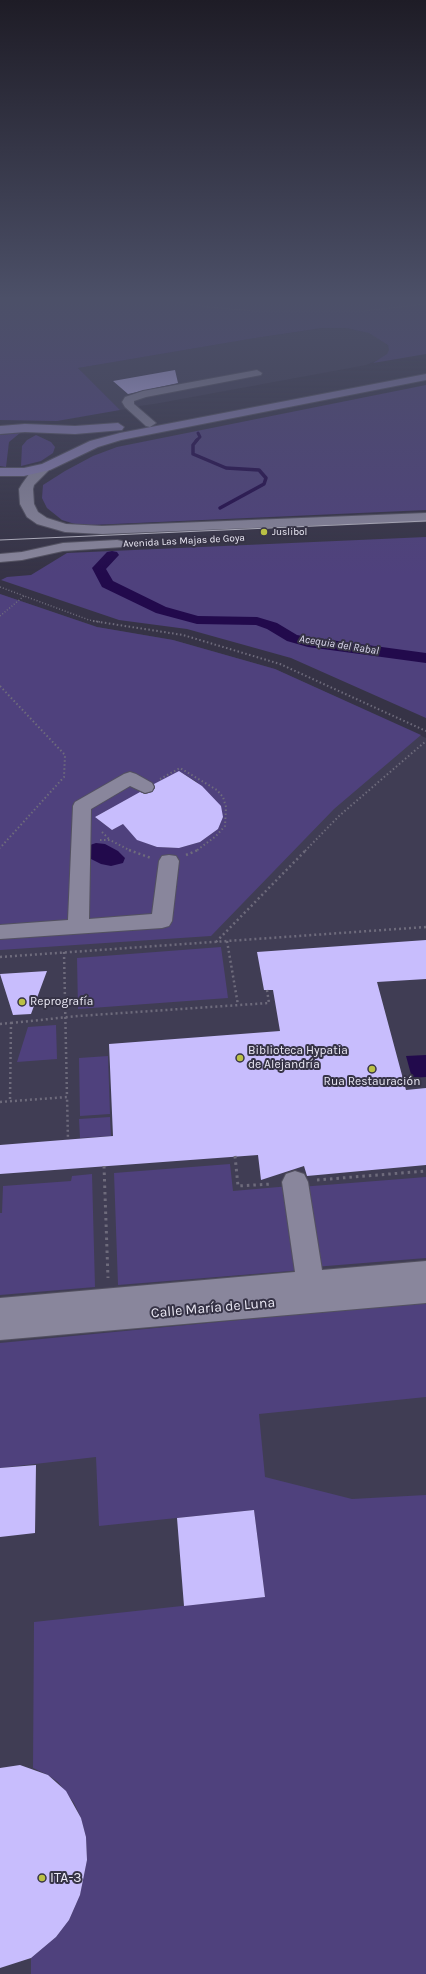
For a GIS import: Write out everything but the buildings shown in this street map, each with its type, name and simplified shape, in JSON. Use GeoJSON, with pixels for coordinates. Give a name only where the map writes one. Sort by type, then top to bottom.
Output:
{"type":"FeatureCollection","features":[{"type":"Feature","properties":{"kind":"main road"},"geometry":{"type":"LineString","coordinates":[[0,430],[33,428],[96,430],[150,423],[318,390]]}},
{"type":"Feature","properties":{"kind":"main road"},"geometry":{"type":"LineString","coordinates":[[0,472],[24,472],[46,467],[94,444],[120,437],[359,390]]}},
{"type":"Feature","properties":{"kind":"main road"},"geometry":{"type":"LineString","coordinates":[[33,428],[55,433],[67,442],[69,445],[69,452],[63,459]]}},
{"type":"Feature","properties":{"kind":"street"},"geometry":{"type":"LineString","coordinates":[[150,423],[129,405],[129,399],[143,394],[164,390]]}},
{"type":"Feature","properties":{"kind":"street","name":"Avenida Las Majas de Goya"},"geometry":{"type":"LineString","coordinates":[[46,467],[37,473],[28,484],[26,499],[32,514],[48,524],[65,528],[93,530],[426,517]]}},
{"type":"Feature","properties":{"kind":"street","name":"Avenida Las Majas de Goya"},"geometry":{"type":"LineString","coordinates":[[37,552],[50,544],[53,538],[53,531],[48,524]]}},
{"type":"Feature","properties":{"kind":"street"},"geometry":{"type":"LineString","coordinates":[[304,535],[426,527]]}},
{"type":"Feature","properties":{"kind":"street","name":"Avenida Las Majas de Goya"},"geometry":{"type":"LineString","coordinates":[[0,558],[22,556],[63,547],[129,544]]}},
{"type":"Feature","properties":{"kind":"street"},"geometry":{"type":"LineString","coordinates":[[78,926],[82,806],[130,778],[145,787]]}},
{"type":"Feature","properties":{"kind":"street"},"geometry":{"type":"LineString","coordinates":[[0,932],[162,920],[169,861]]}},
{"type":"Feature","properties":{"kind":"street"},"geometry":{"type":"LineString","coordinates":[[295,1182],[310,1283]]}},
{"type":"Feature","properties":{"kind":"street","name":"Calle María de Luna"},"geometry":{"type":"LineString","coordinates":[[0,1310],[426,1273]]}},
{"type":"Feature","properties":{"kind":"street","name":"Calle María de Luna"},"geometry":{"type":"LineString","coordinates":[[0,1327],[426,1290]]}},
{"type":"Feature","properties":{"kind":"path"},"geometry":{"type":"LineString","coordinates":[[0,587],[89,620],[183,635],[280,664],[426,731]]}},
{"type":"Feature","properties":{"kind":"path"},"geometry":{"type":"LineString","coordinates":[[0,616],[24,596]]}},
{"type":"Feature","properties":{"kind":"path"},"geometry":{"type":"LineString","coordinates":[[0,686],[65,755],[64,777],[0,848]]}},
{"type":"Feature","properties":{"kind":"path"},"geometry":{"type":"LineString","coordinates":[[216,942],[339,816],[426,741]]}},
{"type":"Feature","properties":{"kind":"path"},"geometry":{"type":"LineString","coordinates":[[99,829],[110,840],[142,856],[169,861],[196,851],[216,836],[224,826],[226,806],[223,797],[217,790],[180,768],[145,787]]}},
{"type":"Feature","properties":{"kind":"path"},"geometry":{"type":"LineString","coordinates":[[81,845],[96,840],[110,840]]}},
{"type":"Feature","properties":{"kind":"path"},"geometry":{"type":"LineString","coordinates":[[0,957],[426,927]]}},
{"type":"Feature","properties":{"kind":"path"},"geometry":{"type":"LineString","coordinates":[[227,941],[238,1005]]}},
{"type":"Feature","properties":{"kind":"path"},"geometry":{"type":"LineString","coordinates":[[64,952],[68,1140]]}},
{"type":"Feature","properties":{"kind":"path"},"geometry":{"type":"LineString","coordinates":[[0,1024],[269,1003],[267,990]]}},
{"type":"Feature","properties":{"kind":"path"},"geometry":{"type":"LineString","coordinates":[[10,1101],[11,1023]]}},
{"type":"Feature","properties":{"kind":"path"},"geometry":{"type":"LineString","coordinates":[[0,1102],[67,1097]]}},
{"type":"Feature","properties":{"kind":"path"},"geometry":{"type":"LineString","coordinates":[[234,1156],[238,1186],[426,1171]]}},
{"type":"Feature","properties":{"kind":"path"},"geometry":{"type":"LineString","coordinates":[[104,1166],[108,1301]]}},
{"type":"Feature","properties":{"kind":"shaded area"},"geometry":{"type":"Polygon","coordinates":[[[0,390],[100,390],[120,410],[57,421],[0,420],[0,390]]]}},
{"type":"Feature","properties":{"kind":"shaded area"},"geometry":{"type":"Polygon","coordinates":[[[100,390],[229,390],[154,404],[125,406],[128,409],[120,410],[100,390]]]}},
{"type":"Feature","properties":{"kind":"shaded area"},"geometry":{"type":"Polygon","coordinates":[[[400,390],[426,390],[426,510],[91,525],[75,524],[62,520],[47,508],[42,498],[43,485],[93,456],[117,447],[400,390]]]}},
{"type":"Feature","properties":{"kind":"shaded area"},"geometry":{"type":"Polygon","coordinates":[[[20,433],[9,442],[6,467],[0,466],[0,435],[20,433]]]}},
{"type":"Feature","properties":{"kind":"shaded area"},"geometry":{"type":"Polygon","coordinates":[[[36,435],[51,442],[55,447],[53,453],[41,461],[21,466],[22,446],[27,440],[36,435]]]}},
{"type":"Feature","properties":{"kind":"shaded area"},"geometry":{"type":"Polygon","coordinates":[[[426,537],[426,718],[291,658],[187,629],[119,620],[1,580],[7,577],[31,575],[67,553],[426,537]]]}},
{"type":"Feature","properties":{"kind":"shaded area"},"geometry":{"type":"Polygon","coordinates":[[[0,594],[97,627],[173,640],[275,669],[426,738],[426,1974],[0,1974],[0,594]]]}},
{"type":"Feature","properties":{"kind":"shaded area"},"geometry":{"type":"Polygon","coordinates":[[[0,594],[97,627],[173,640],[275,669],[421,735],[334,809],[211,936],[0,950],[0,594]],[[179,771],[95,817],[112,830],[123,824],[138,840],[157,847],[179,848],[200,842],[218,829],[223,817],[197,782],[179,771]]]}},
{"type":"Feature","properties":{"kind":"shaded area"},"geometry":{"type":"Polygon","coordinates":[[[96,843],[105,844],[118,851],[125,858],[123,863],[111,866],[101,864],[87,857],[90,845],[96,843]]]}},
{"type":"Feature","properties":{"kind":"shaded area"},"geometry":{"type":"Polygon","coordinates":[[[221,947],[228,998],[78,1009],[77,958],[221,947]]]}},
{"type":"Feature","properties":{"kind":"shaded area"},"geometry":{"type":"Polygon","coordinates":[[[56,1025],[57,1059],[17,1062],[28,1027],[56,1025]]]}},
{"type":"Feature","properties":{"kind":"shaded area"},"geometry":{"type":"Polygon","coordinates":[[[426,1055],[426,1077],[412,1078],[406,1056],[426,1055]]]}},
{"type":"Feature","properties":{"kind":"shaded area"},"geometry":{"type":"Polygon","coordinates":[[[108,1056],[110,1114],[80,1116],[79,1058],[108,1056]]]}},
{"type":"Feature","properties":{"kind":"shaded area"},"geometry":{"type":"Polygon","coordinates":[[[110,1117],[111,1136],[80,1138],[79,1119],[110,1117]]]}},
{"type":"Feature","properties":{"kind":"shaded area"},"geometry":{"type":"Polygon","coordinates":[[[230,1164],[233,1191],[290,1186],[303,1270],[118,1285],[114,1173],[230,1164]]]}},
{"type":"Feature","properties":{"kind":"shaded area"},"geometry":{"type":"Polygon","coordinates":[[[92,1174],[95,1287],[0,1295],[0,1213],[2,1213],[3,1186],[71,1181],[72,1176],[92,1174]]]}},
{"type":"Feature","properties":{"kind":"shaded area"},"geometry":{"type":"Polygon","coordinates":[[[426,1177],[426,1258],[314,1267],[300,1187],[426,1177]]]}},
{"type":"Feature","properties":{"kind":"shaded area"},"geometry":{"type":"Polygon","coordinates":[[[426,1302],[426,1397],[259,1414],[265,1477],[352,1499],[426,1495],[426,1974],[31,1974],[31,1958],[56,1937],[69,1920],[80,1895],[87,1860],[86,1837],[81,1818],[74,1803],[58,1782],[48,1775],[33,1768],[34,1622],[265,1597],[254,1510],[99,1526],[96,1457],[0,1468],[0,1343],[426,1302]]]}},
{"type":"Feature","properties":{"kind":"waterway"},"geometry":{"type":"LineString","coordinates":[[197,440],[200,437],[198,433]]}},
{"type":"Feature","properties":{"kind":"waterway"},"geometry":{"type":"LineString","coordinates":[[197,440],[193,445],[193,454],[226,468],[259,470],[266,478],[264,484],[220,508]]}},
{"type":"Feature","properties":{"kind":"waterway","name":"Acequia del Rabal"},"geometry":{"type":"LineString","coordinates":[[112,555],[99,568],[107,584],[161,610],[197,620],[257,621],[272,626],[292,638],[308,642],[426,658]]}},
{"type":"Feature","properties":{"kind":"tram line"},"geometry":{"type":"LineString","coordinates":[[0,540],[426,521]]}},
{"type":"Feature","properties":{"kind":"place","name":"Juslibol"},"geometry":{"type":"Point","coordinates":[264,532]}},
{"type":"Feature","properties":{"kind":"place","name":"Reprografía"},"geometry":{"type":"Point","coordinates":[22,1002]}},
{"type":"Feature","properties":{"kind":"place","name":"Biblioteca Hypatia de Alejandría"},"geometry":{"type":"Point","coordinates":[240,1058]}},
{"type":"Feature","properties":{"kind":"place","name":"Rua Restauración"},"geometry":{"type":"Point","coordinates":[372,1069]}},
{"type":"Feature","properties":{"kind":"place","name":"ITA-3"},"geometry":{"type":"Point","coordinates":[42,1878]}}]}
